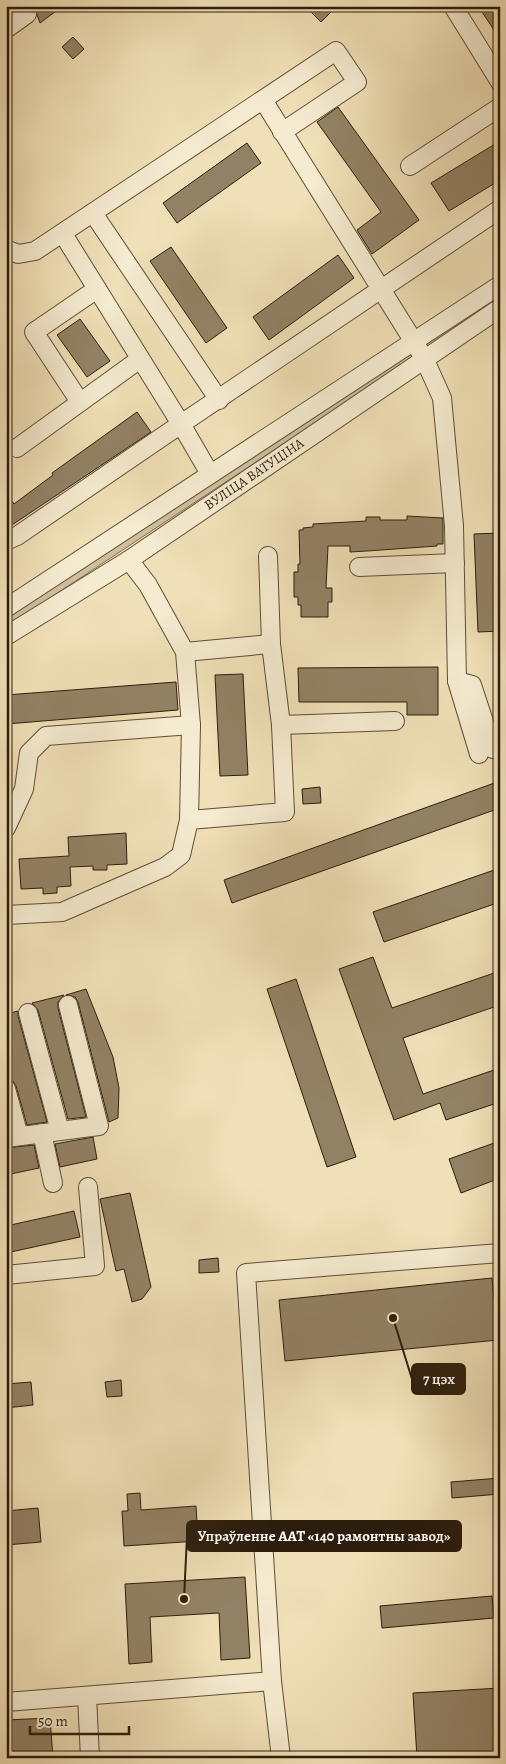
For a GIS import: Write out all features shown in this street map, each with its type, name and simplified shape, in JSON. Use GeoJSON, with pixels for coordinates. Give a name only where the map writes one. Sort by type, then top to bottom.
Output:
{"type":"FeatureCollection","features":[{"type":"Feature","properties":{"kind":"street"},"geometry":{"type":"LineString","coordinates":[[453,6],[500,82]]}},
{"type":"Feature","properties":{"kind":"street"},"geometry":{"type":"LineString","coordinates":[[6,29],[27,14]]}},
{"type":"Feature","properties":{"kind":"street"},"geometry":{"type":"LineString","coordinates":[[6,249],[18,254],[27,254],[63,234],[336,51],[357,82],[282,132]]}},
{"type":"Feature","properties":{"kind":"street"},"geometry":{"type":"LineString","coordinates":[[263,100],[424,358],[442,398],[454,526],[457,682],[486,752]]}},
{"type":"Feature","properties":{"kind":"street"},"geometry":{"type":"LineString","coordinates":[[410,166],[500,107]]}},
{"type":"Feature","properties":{"kind":"street"},"geometry":{"type":"LineString","coordinates":[[6,541],[17,536],[198,411],[219,400],[500,209]]}},
{"type":"Feature","properties":{"kind":"street"},"geometry":{"type":"LineString","coordinates":[[94,213],[219,400]]}},
{"type":"Feature","properties":{"kind":"street"},"geometry":{"type":"LineString","coordinates":[[63,234],[210,474]]}},
{"type":"Feature","properties":{"kind":"street","name":"ВУЛІЦА ВАТУЦІНА"},"geometry":{"type":"LineString","coordinates":[[6,608],[500,285]]}},
{"type":"Feature","properties":{"kind":"street"},"geometry":{"type":"LineString","coordinates":[[80,402],[34,332],[97,289]]}},
{"type":"Feature","properties":{"kind":"street","name":"ВУЛІЦА ВАТУЦІНА"},"geometry":{"type":"LineString","coordinates":[[6,636],[129,560],[500,308]]}},
{"type":"Feature","properties":{"kind":"street"},"geometry":{"type":"LineString","coordinates":[[18,448],[140,359]]}},
{"type":"Feature","properties":{"kind":"street"},"geometry":{"type":"LineString","coordinates":[[189,820],[285,812],[281,725],[271,644],[268,556]]}},
{"type":"Feature","properties":{"kind":"street"},"geometry":{"type":"LineString","coordinates":[[6,915],[62,912],[165,867],[181,855],[189,820],[191,725],[190,693],[185,652],[148,585],[129,560]]}},
{"type":"Feature","properties":{"kind":"street"},"geometry":{"type":"LineString","coordinates":[[359,567],[455,563]]}},
{"type":"Feature","properties":{"kind":"street"},"geometry":{"type":"LineString","coordinates":[[185,652],[271,644]]}},
{"type":"Feature","properties":{"kind":"street"},"geometry":{"type":"LineString","coordinates":[[281,725],[394,721]]}},
{"type":"Feature","properties":{"kind":"street"},"geometry":{"type":"LineString","coordinates":[[6,828],[24,789],[29,753],[46,736],[191,725]]}},
{"type":"Feature","properties":{"kind":"street"},"geometry":{"type":"LineString","coordinates":[[6,1089],[13,1137],[99,1126],[68,1005]]}},
{"type":"Feature","properties":{"kind":"street"},"geometry":{"type":"LineString","coordinates":[[28,1013],[60,1131]]}},
{"type":"Feature","properties":{"kind":"street"},"geometry":{"type":"LineString","coordinates":[[42,1134],[53,1183]]}},
{"type":"Feature","properties":{"kind":"street"},"geometry":{"type":"LineString","coordinates":[[6,1275],[95,1266],[88,1187]]}},
{"type":"Feature","properties":{"kind":"street"},"geometry":{"type":"LineString","coordinates":[[281,1758],[272,1681],[246,1273],[500,1253]]}},
{"type":"Feature","properties":{"kind":"street"},"geometry":{"type":"LineString","coordinates":[[6,1702],[272,1681]]}},
{"type":"Feature","properties":{"kind":"street"},"geometry":{"type":"LineString","coordinates":[[86,1696],[90,1758]]}},
{"type":"Feature","properties":{"kind":"shaded area"},"geometry":{"type":"Polygon","coordinates":[[[500,293],[500,301],[6,627],[6,619],[500,293]]]}},
{"type":"Feature","properties":{"kind":"building"},"geometry":{"type":"Polygon","coordinates":[[[34,6],[63,6],[40,23],[34,6]]]}},
{"type":"Feature","properties":{"kind":"building"},"geometry":{"type":"Polygon","coordinates":[[[305,6],[337,6],[321,22],[305,6]]]}},
{"type":"Feature","properties":{"kind":"building"},"geometry":{"type":"Polygon","coordinates":[[[478,6],[500,6],[500,39],[478,6]]]}},
{"type":"Feature","properties":{"kind":"building"},"geometry":{"type":"Polygon","coordinates":[[[73,37],[84,49],[73,59],[62,47],[73,37]]]}},
{"type":"Feature","properties":{"kind":"building"},"geometry":{"type":"Polygon","coordinates":[[[338,107],[419,220],[372,254],[357,230],[381,212],[317,122],[338,107]]]}},
{"type":"Feature","properties":{"kind":"building"},"geometry":{"type":"Polygon","coordinates":[[[500,141],[500,180],[449,211],[431,183],[500,141]]]}},
{"type":"Feature","properties":{"kind":"building"},"geometry":{"type":"Polygon","coordinates":[[[247,143],[261,163],[177,223],[163,203],[247,143]]]}},
{"type":"Feature","properties":{"kind":"building"},"geometry":{"type":"Polygon","coordinates":[[[171,247],[227,328],[206,343],[150,261],[171,247]]]}},
{"type":"Feature","properties":{"kind":"building"},"geometry":{"type":"Polygon","coordinates":[[[338,255],[354,278],[269,340],[253,317],[338,255]]]}},
{"type":"Feature","properties":{"kind":"building"},"geometry":{"type":"Polygon","coordinates":[[[80,319],[110,361],[87,377],[57,335],[80,319]]]}},
{"type":"Feature","properties":{"kind":"building"},"geometry":{"type":"Polygon","coordinates":[[[137,412],[151,432],[6,529],[6,492],[14,504],[53,475],[52,473],[137,412]]]}},
{"type":"Feature","properties":{"kind":"building"},"geometry":{"type":"Polygon","coordinates":[[[407,516],[443,518],[443,544],[350,552],[350,546],[328,546],[326,588],[332,588],[332,602],[328,602],[328,617],[301,617],[301,605],[298,605],[298,597],[294,597],[294,572],[298,572],[298,564],[300,564],[299,530],[313,527],[313,524],[366,521],[366,517],[380,517],[380,520],[407,520],[407,516]]]}},
{"type":"Feature","properties":{"kind":"building"},"geometry":{"type":"Polygon","coordinates":[[[500,533],[500,631],[478,632],[474,534],[500,533]]]}},
{"type":"Feature","properties":{"kind":"building"},"geometry":{"type":"Polygon","coordinates":[[[438,667],[438,715],[407,715],[407,702],[299,702],[298,668],[438,667]]]}},
{"type":"Feature","properties":{"kind":"building"},"geometry":{"type":"Polygon","coordinates":[[[243,674],[248,775],[220,776],[215,675],[243,674]]]}},
{"type":"Feature","properties":{"kind":"building"},"geometry":{"type":"Polygon","coordinates":[[[176,682],[178,710],[6,724],[6,695],[176,682]]]}},
{"type":"Feature","properties":{"kind":"building"},"geometry":{"type":"Polygon","coordinates":[[[500,781],[500,808],[232,903],[224,880],[500,781]]]}},
{"type":"Feature","properties":{"kind":"building"},"geometry":{"type":"Polygon","coordinates":[[[320,787],[321,803],[303,804],[302,789],[320,787]]]}},
{"type":"Feature","properties":{"kind":"building"},"geometry":{"type":"Polygon","coordinates":[[[126,833],[127,864],[107,865],[107,870],[93,870],[93,866],[70,867],[71,886],[57,887],[57,893],[43,894],[43,888],[21,889],[19,859],[69,856],[68,837],[126,833]]]}},
{"type":"Feature","properties":{"kind":"building"},"geometry":{"type":"Polygon","coordinates":[[[500,868],[500,902],[384,942],[373,912],[500,868]]]}},
{"type":"Feature","properties":{"kind":"building"},"geometry":{"type":"Polygon","coordinates":[[[373,957],[392,1008],[500,971],[500,1005],[403,1038],[423,1094],[500,1068],[500,1102],[446,1120],[440,1103],[394,1120],[339,969],[373,957]]]}},
{"type":"Feature","properties":{"kind":"building"},"geometry":{"type":"Polygon","coordinates":[[[296,979],[356,1157],[327,1167],[267,989],[296,979]]]}},
{"type":"Feature","properties":{"kind":"building"},"geometry":{"type":"Polygon","coordinates":[[[86,989],[113,1057],[119,1088],[118,1118],[109,1122],[78,1002],[75,997],[66,995],[86,989]]]}},
{"type":"Feature","properties":{"kind":"building"},"geometry":{"type":"Polygon","coordinates":[[[64,995],[58,1002],[58,1008],[86,1117],[68,1119],[38,1010],[32,1003],[64,995]]]}},
{"type":"Feature","properties":{"kind":"building"},"geometry":{"type":"Polygon","coordinates":[[[18,1011],[47,1122],[27,1125],[16,1086],[13,1081],[6,1079],[6,1014],[18,1011]]]}},
{"type":"Feature","properties":{"kind":"building"},"geometry":{"type":"Polygon","coordinates":[[[93,1137],[97,1159],[60,1167],[55,1144],[93,1137]]]}},
{"type":"Feature","properties":{"kind":"building"},"geometry":{"type":"Polygon","coordinates":[[[500,1141],[500,1178],[461,1193],[449,1159],[500,1141]]]}},
{"type":"Feature","properties":{"kind":"building"},"geometry":{"type":"Polygon","coordinates":[[[34,1145],[39,1168],[6,1175],[6,1148],[34,1145]]]}},
{"type":"Feature","properties":{"kind":"building"},"geometry":{"type":"Polygon","coordinates":[[[130,1193],[151,1287],[142,1299],[132,1302],[124,1269],[116,1271],[100,1199],[130,1193]]]}},
{"type":"Feature","properties":{"kind":"building"},"geometry":{"type":"Polygon","coordinates":[[[74,1211],[80,1237],[6,1253],[6,1226],[74,1211]]]}},
{"type":"Feature","properties":{"kind":"building"},"geometry":{"type":"Polygon","coordinates":[[[218,1258],[219,1272],[199,1273],[199,1260],[218,1258]]]}},
{"type":"Feature","properties":{"kind":"building"},"geometry":{"type":"Polygon","coordinates":[[[492,1278],[498,1340],[285,1361],[279,1300],[492,1278]]]}},
{"type":"Feature","properties":{"kind":"building"},"geometry":{"type":"Polygon","coordinates":[[[121,1380],[122,1396],[107,1397],[105,1382],[121,1380]]]}},
{"type":"Feature","properties":{"kind":"building"},"geometry":{"type":"Polygon","coordinates":[[[31,1382],[33,1405],[6,1408],[6,1384],[31,1382]]]}},
{"type":"Feature","properties":{"kind":"building"},"geometry":{"type":"Polygon","coordinates":[[[500,1478],[500,1494],[452,1498],[451,1482],[500,1478]]]}},
{"type":"Feature","properties":{"kind":"building"},"geometry":{"type":"Polygon","coordinates":[[[140,1493],[141,1510],[196,1506],[198,1541],[124,1546],[122,1511],[128,1511],[127,1494],[140,1493]]]}},
{"type":"Feature","properties":{"kind":"building"},"geometry":{"type":"Polygon","coordinates":[[[38,1508],[41,1542],[6,1545],[6,1511],[38,1508]]]}},
{"type":"Feature","properties":{"kind":"building"},"geometry":{"type":"Polygon","coordinates":[[[245,1577],[250,1658],[221,1660],[219,1613],[150,1617],[152,1662],[129,1664],[125,1584],[245,1577]]]}},
{"type":"Feature","properties":{"kind":"building"},"geometry":{"type":"Polygon","coordinates":[[[492,1596],[494,1618],[382,1628],[380,1606],[492,1596]]]}},
{"type":"Feature","properties":{"kind":"building"},"geometry":{"type":"Polygon","coordinates":[[[500,1688],[500,1758],[417,1758],[413,1693],[500,1688]]]}},
{"type":"Feature","properties":{"kind":"building"},"geometry":{"type":"Polygon","coordinates":[[[50,1718],[53,1758],[6,1758],[6,1720],[50,1718]]]}},
{"type":"Feature","properties":{"kind":"place","name":"7 цэх"},"geometry":{"type":"Point","coordinates":[393,1318]}},
{"type":"Feature","properties":{"kind":"place","name":"Упраўленне ААТ «140 рамонтны завод»"},"geometry":{"type":"Point","coordinates":[184,1599]}}]}
